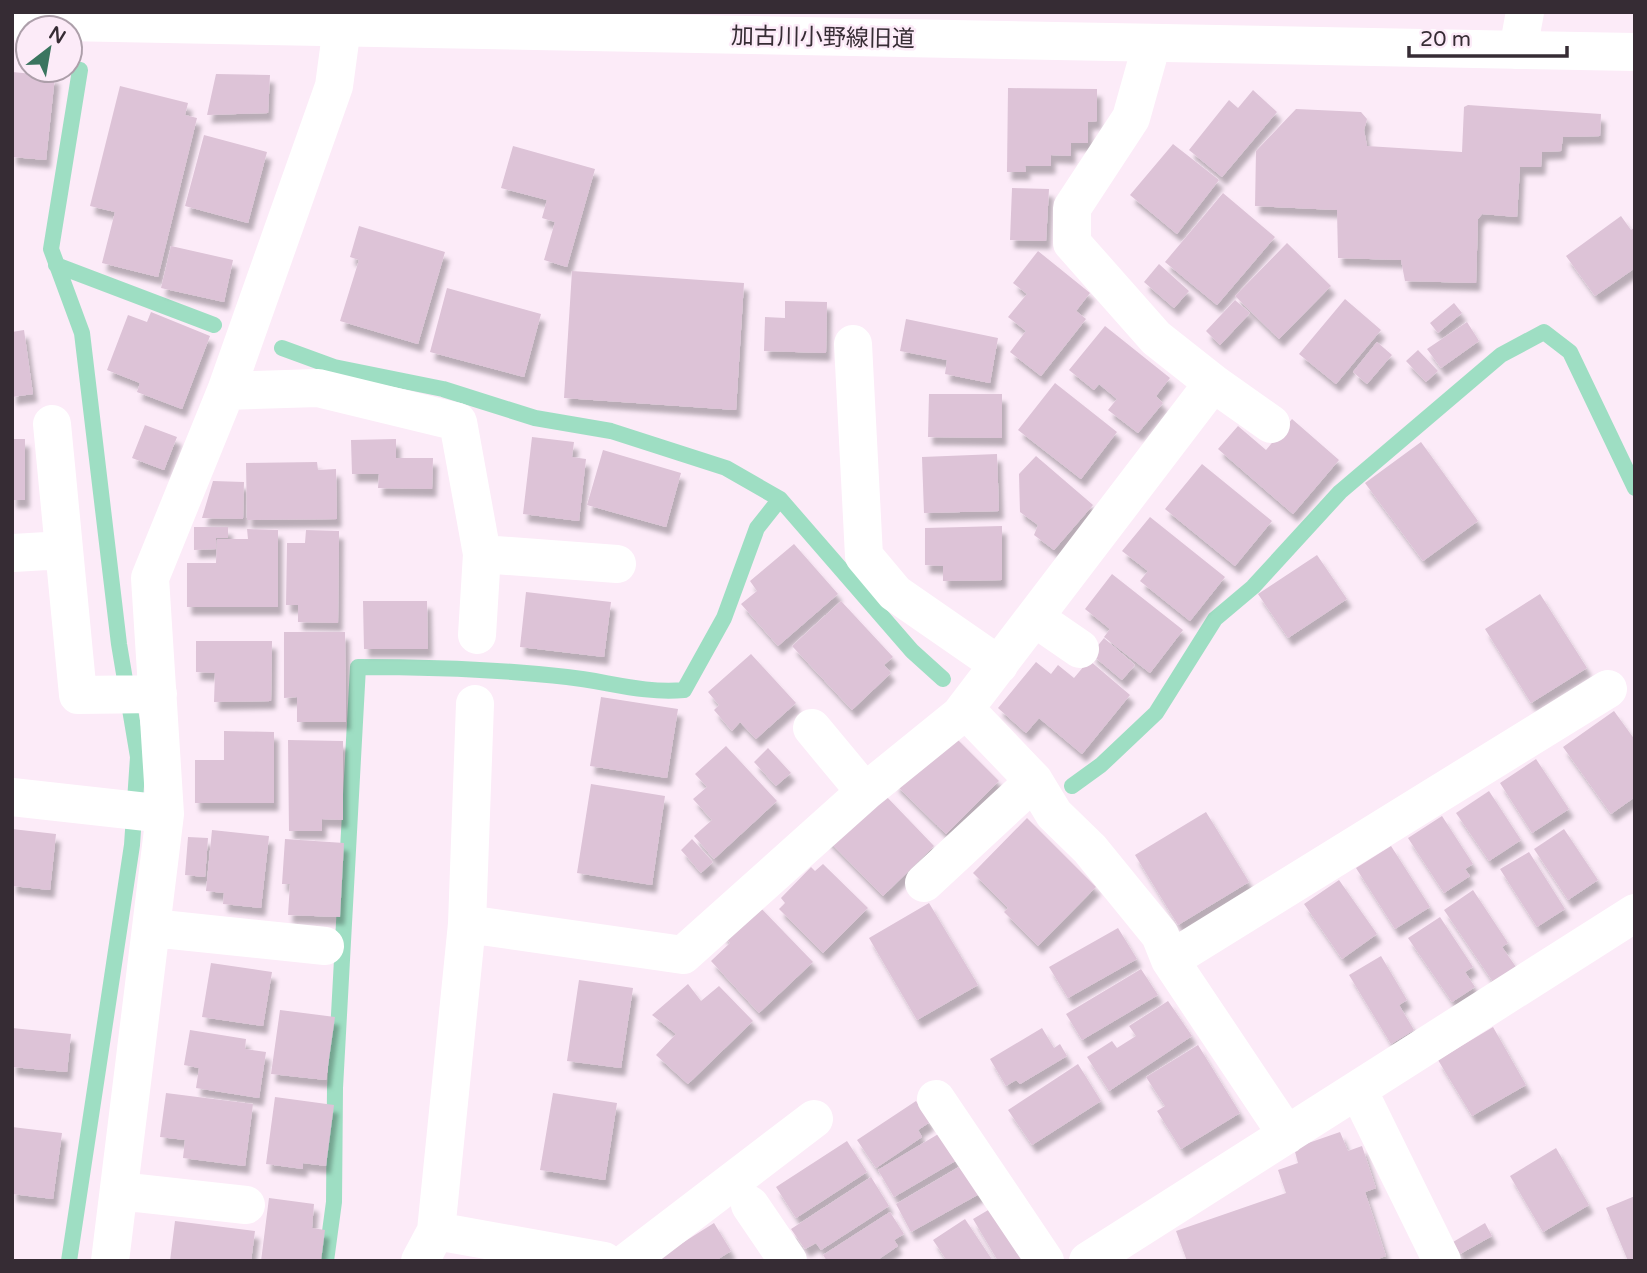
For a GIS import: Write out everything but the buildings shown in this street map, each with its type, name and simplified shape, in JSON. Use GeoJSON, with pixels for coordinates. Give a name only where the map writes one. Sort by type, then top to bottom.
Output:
{"type":"FeatureCollection","features":[{"type":"Feature","properties":{"kind":"street"},"geometry":{"type":"LineString","coordinates":[[1518,50],[1525,12]]}},
{"type":"Feature","properties":{"kind":"street","name":"加古川小野線旧道"},"geometry":{"type":"LineString","coordinates":[[12,21],[638,23],[1152,43],[1635,52]]}},
{"type":"Feature","properties":{"kind":"street"},"geometry":{"type":"LineString","coordinates":[[110,1261],[152,928],[163,814],[150,693],[150,578],[226,391],[334,86],[342,21]]}},
{"type":"Feature","properties":{"kind":"street"},"geometry":{"type":"LineString","coordinates":[[1152,43],[1131,118],[1072,208],[1072,243],[1156,338],[1271,424]]}},
{"type":"Feature","properties":{"kind":"street"},"geometry":{"type":"LineString","coordinates":[[853,344],[864,556],[895,593],[999,664]]}},
{"type":"Feature","properties":{"kind":"street"},"geometry":{"type":"LineString","coordinates":[[467,924],[683,955],[865,792],[965,709],[1213,383]]}},
{"type":"Feature","properties":{"kind":"street"},"geometry":{"type":"LineString","coordinates":[[226,391],[318,388],[458,422],[482,554],[477,635]]}},
{"type":"Feature","properties":{"kind":"street"},"geometry":{"type":"LineString","coordinates":[[52,424],[78,695],[150,693]]}},
{"type":"Feature","properties":{"kind":"street"},"geometry":{"type":"LineString","coordinates":[[13,552],[64,551]]}},
{"type":"Feature","properties":{"kind":"street"},"geometry":{"type":"LineString","coordinates":[[482,554],[617,564]]}},
{"type":"Feature","properties":{"kind":"street"},"geometry":{"type":"LineString","coordinates":[[1035,618],[1080,649]]}},
{"type":"Feature","properties":{"kind":"street"},"geometry":{"type":"LineString","coordinates":[[1170,960],[1608,690]]}},
{"type":"Feature","properties":{"kind":"street"},"geometry":{"type":"LineString","coordinates":[[475,704],[467,924],[428,1246],[604,1261]]}},
{"type":"Feature","properties":{"kind":"street"},"geometry":{"type":"LineString","coordinates":[[965,709],[1034,781],[1054,814],[1090,849],[1160,935],[1170,960],[1287,1135]]}},
{"type":"Feature","properties":{"kind":"street"},"geometry":{"type":"LineString","coordinates":[[812,728],[865,792]]}},
{"type":"Feature","properties":{"kind":"street"},"geometry":{"type":"LineString","coordinates":[[923,883],[1034,781]]}},
{"type":"Feature","properties":{"kind":"street"},"geometry":{"type":"LineString","coordinates":[[12,797],[163,814]]}},
{"type":"Feature","properties":{"kind":"street"},"geometry":{"type":"LineString","coordinates":[[1100,1257],[1635,914]]}},
{"type":"Feature","properties":{"kind":"street"},"geometry":{"type":"LineString","coordinates":[[152,928],[325,946]]}},
{"type":"Feature","properties":{"kind":"street"},"geometry":{"type":"LineString","coordinates":[[1358,1090],[1442,1261]]}},
{"type":"Feature","properties":{"kind":"street"},"geometry":{"type":"LineString","coordinates":[[936,1099],[1045,1261]]}},
{"type":"Feature","properties":{"kind":"street"},"geometry":{"type":"LineString","coordinates":[[628,1261],[814,1119]]}},
{"type":"Feature","properties":{"kind":"street"},"geometry":{"type":"LineString","coordinates":[[119,1191],[246,1205]]}},
{"type":"Feature","properties":{"kind":"street"},"geometry":{"type":"LineString","coordinates":[[750,1205],[788,1261]]}},
{"type":"Feature","properties":{"kind":"waterway"},"geometry":{"type":"LineString","coordinates":[[69,1261],[132,845],[138,757],[119,644],[82,333],[51,249],[78,84]]}},
{"type":"Feature","properties":{"kind":"waterway"},"geometry":{"type":"LineString","coordinates":[[56,265],[214,325]]}},
{"type":"Feature","properties":{"kind":"waterway"},"geometry":{"type":"LineString","coordinates":[[1072,786],[1101,765],[1156,713],[1215,619],[1253,587],[1340,492],[1501,355],[1544,332],[1570,352],[1635,488]]}},
{"type":"Feature","properties":{"kind":"waterway"},"geometry":{"type":"LineString","coordinates":[[282,348],[334,367],[443,389],[535,418],[611,431],[726,468],[780,499],[912,651],[943,679]]}},
{"type":"Feature","properties":{"kind":"waterway"},"geometry":{"type":"LineString","coordinates":[[326,1261],[334,1202],[335,1088],[358,667],[515,672],[640,689],[684,690],[724,618],[757,528],[780,499]]}}]}
